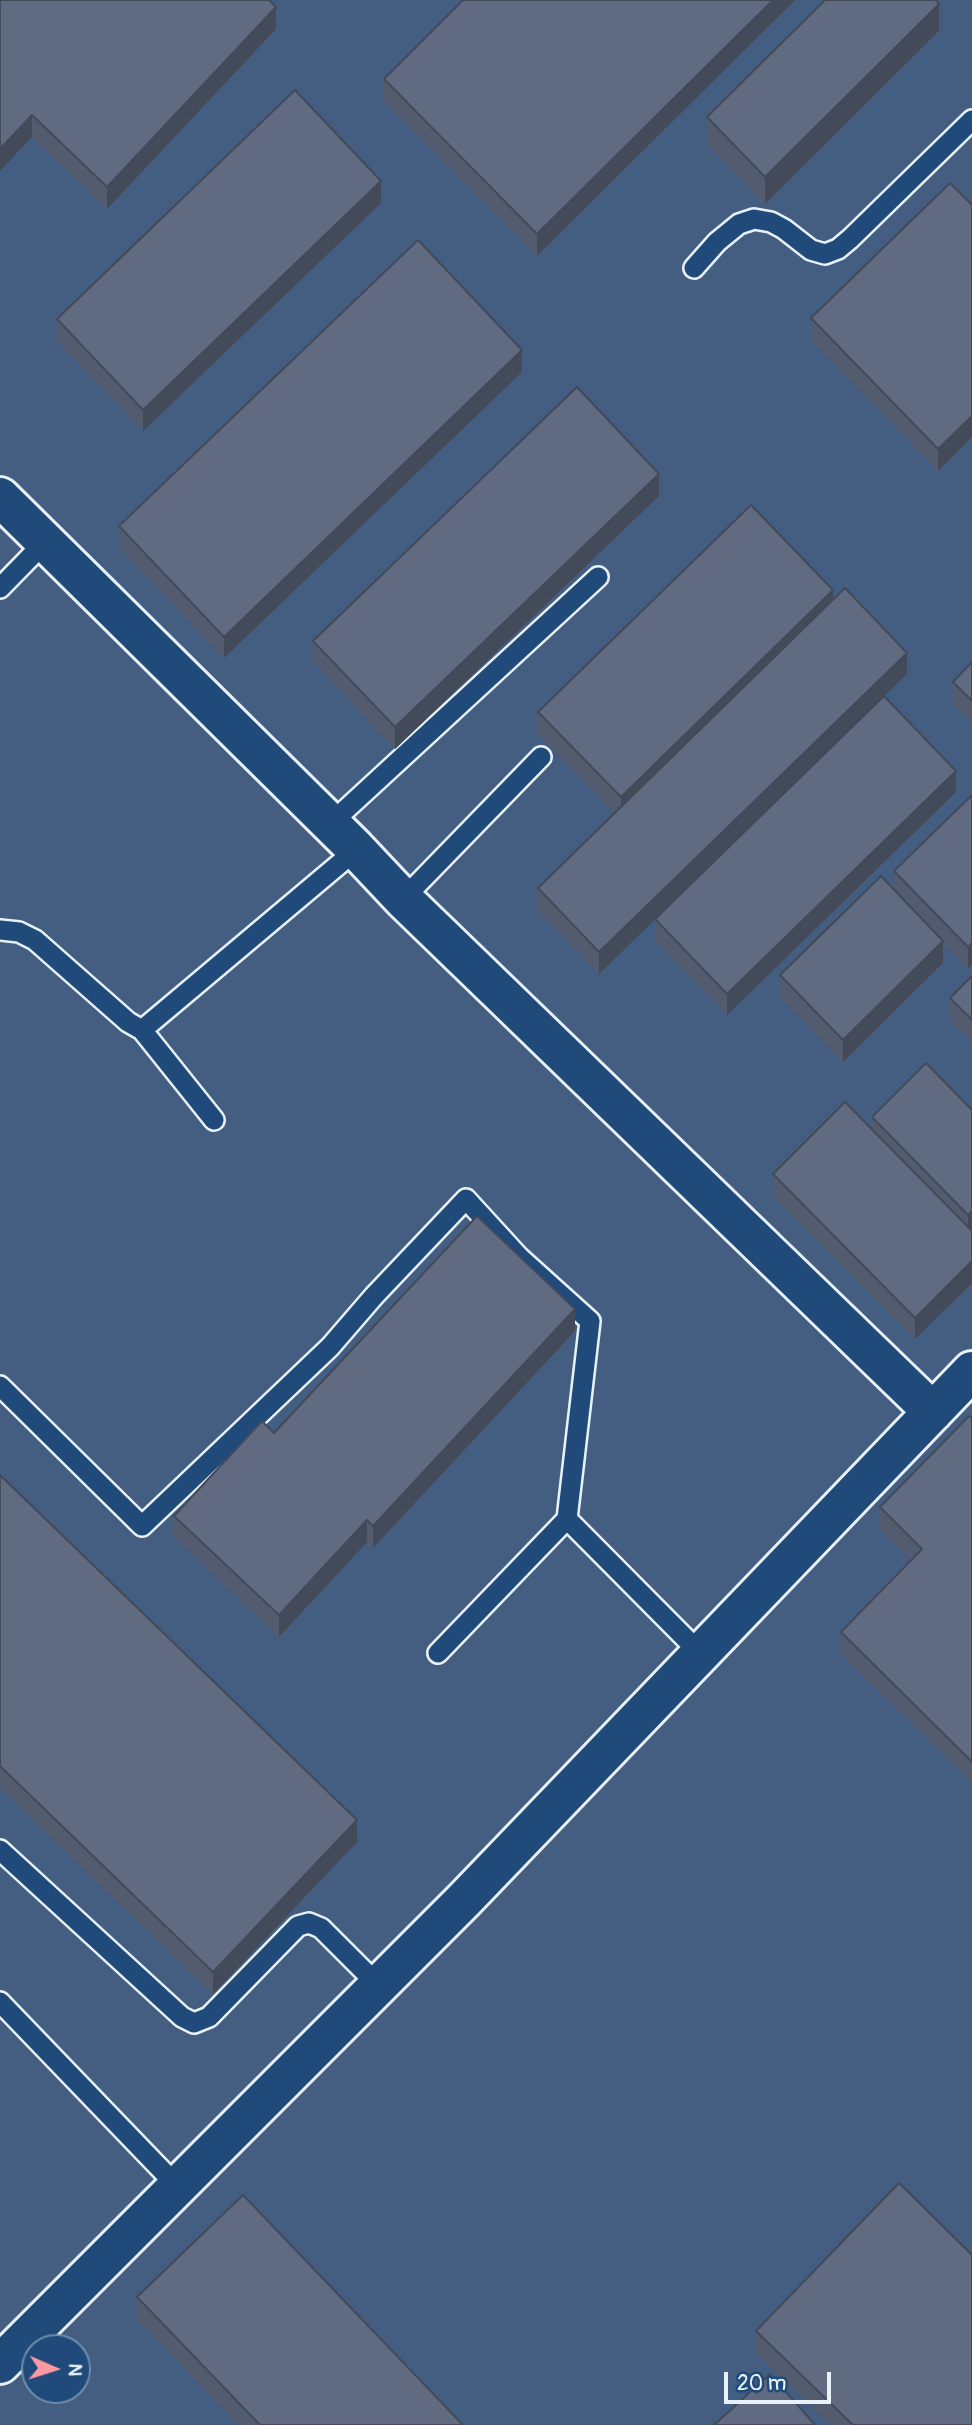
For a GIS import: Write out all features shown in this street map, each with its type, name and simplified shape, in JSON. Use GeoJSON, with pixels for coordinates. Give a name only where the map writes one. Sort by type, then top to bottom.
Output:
{"type":"FeatureCollection","features":[{"type":"Feature","properties":{"kind":"street"},"geometry":{"type":"LineString","coordinates":[[0,497],[403,899],[933,1412]]}},
{"type":"Feature","properties":{"kind":"street"},"geometry":{"type":"LineString","coordinates":[[0,2364],[464,1900],[972,1371]]}},
{"type":"Feature","properties":{"kind":"lane"},"geometry":{"type":"LineString","coordinates":[[694,268],[739,224],[754,219],[771,222],[784,229],[811,250],[825,254],[838,249],[972,120]]}},
{"type":"Feature","properties":{"kind":"lane"},"geometry":{"type":"LineString","coordinates":[[0,588],[45,542]]}},
{"type":"Feature","properties":{"kind":"lane"},"geometry":{"type":"LineString","coordinates":[[142,1030],[343,837],[598,577]]}},
{"type":"Feature","properties":{"kind":"lane"},"geometry":{"type":"LineString","coordinates":[[403,899],[541,757]]}},
{"type":"Feature","properties":{"kind":"lane"},"geometry":{"type":"LineString","coordinates":[[0,930],[19,932],[35,940],[128,1022],[142,1030],[214,1120]]}},
{"type":"Feature","properties":{"kind":"lane"},"geometry":{"type":"LineString","coordinates":[[0,1386],[142,1526],[330,1347],[374,1296],[466,1199],[519,1257],[590,1321],[567,1519],[438,1653]]}},
{"type":"Feature","properties":{"kind":"lane"},"geometry":{"type":"LineString","coordinates":[[567,1519],[701,1653]]}},
{"type":"Feature","properties":{"kind":"lane"},"geometry":{"type":"LineString","coordinates":[[0,1850],[182,2017],[194,2023],[209,2017],[298,1926],[309,1923],[321,1928],[378,1985]]}},
{"type":"Feature","properties":{"kind":"lane"},"geometry":{"type":"LineString","coordinates":[[0,2002],[178,2186]]}},
{"type":"Feature","properties":{"kind":"shaded area"},"geometry":{"type":"Polygon","coordinates":[[[0,0],[972,0],[972,2425],[0,2425],[0,0]]]}},
{"type":"Feature","properties":{"kind":"building"},"geometry":{"type":"Polygon","coordinates":[[[0,0],[269,0],[276,7],[107,187],[32,115],[0,149],[0,0]]]}},
{"type":"Feature","properties":{"kind":"building"},"geometry":{"type":"Polygon","coordinates":[[[463,0],[773,0],[537,234],[384,79],[463,0]]]}},
{"type":"Feature","properties":{"kind":"building"},"geometry":{"type":"Polygon","coordinates":[[[825,0],[936,0],[939,4],[765,177],[707,117],[825,0]]]}},
{"type":"Feature","properties":{"kind":"building"},"geometry":{"type":"Polygon","coordinates":[[[295,90],[381,181],[143,410],[57,319],[295,90]]]}},
{"type":"Feature","properties":{"kind":"building"},"geometry":{"type":"Polygon","coordinates":[[[950,183],[972,205],[972,416],[938,449],[811,318],[950,183]]]}},
{"type":"Feature","properties":{"kind":"building"},"geometry":{"type":"Polygon","coordinates":[[[418,240],[522,350],[224,637],[119,526],[418,240]]]}},
{"type":"Feature","properties":{"kind":"building"},"geometry":{"type":"Polygon","coordinates":[[[577,387],[659,474],[395,727],[313,641],[577,387]]]}},
{"type":"Feature","properties":{"kind":"building"},"geometry":{"type":"Polygon","coordinates":[[[751,505],[833,590],[621,797],[538,712],[751,505]]]}},
{"type":"Feature","properties":{"kind":"building"},"geometry":{"type":"Polygon","coordinates":[[[845,588],[907,653],[599,952],[538,888],[845,588]]]}},
{"type":"Feature","properties":{"kind":"building"},"geometry":{"type":"Polygon","coordinates":[[[972,662],[972,701],[953,682],[972,662]]]}},
{"type":"Feature","properties":{"kind":"building"},"geometry":{"type":"Polygon","coordinates":[[[884,696],[956,771],[727,994],[655,919],[884,696]]]}},
{"type":"Feature","properties":{"kind":"building"},"geometry":{"type":"Polygon","coordinates":[[[972,795],[972,943],[968,947],[894,871],[972,795]]]}},
{"type":"Feature","properties":{"kind":"building"},"geometry":{"type":"Polygon","coordinates":[[[881,876],[943,941],[843,1040],[780,975],[881,876]]]}},
{"type":"Feature","properties":{"kind":"building"},"geometry":{"type":"Polygon","coordinates":[[[972,976],[972,1020],[950,998],[972,976]]]}},
{"type":"Feature","properties":{"kind":"building"},"geometry":{"type":"Polygon","coordinates":[[[926,1063],[972,1110],[972,1211],[968,1215],[872,1117],[926,1063]]]}},
{"type":"Feature","properties":{"kind":"building"},"geometry":{"type":"Polygon","coordinates":[[[845,1102],[972,1231],[972,1261],[915,1318],[773,1174],[845,1102]]]}},
{"type":"Feature","properties":{"kind":"building"},"geometry":{"type":"Polygon","coordinates":[[[477,1216],[575,1309],[373,1526],[367,1520],[279,1615],[174,1516],[262,1421],[274,1433],[477,1216]]]}},
{"type":"Feature","properties":{"kind":"building"},"geometry":{"type":"Polygon","coordinates":[[[969,1416],[972,1418],[972,1762],[841,1632],[922,1549],[880,1507],[969,1416]]]}},
{"type":"Feature","properties":{"kind":"building"},"geometry":{"type":"Polygon","coordinates":[[[0,1475],[357,1820],[213,1972],[0,1766],[0,1475]]]}},
{"type":"Feature","properties":{"kind":"building"},"geometry":{"type":"Polygon","coordinates":[[[899,2183],[972,2255],[972,2425],[853,2425],[756,2331],[899,2183]]]}},
{"type":"Feature","properties":{"kind":"building"},"geometry":{"type":"Polygon","coordinates":[[[243,2195],[463,2425],[260,2425],[137,2297],[243,2195]]]}},
{"type":"Feature","properties":{"kind":"building"},"geometry":{"type":"Polygon","coordinates":[[[770,2374],[815,2425],[714,2425],[770,2374]]]}}]}
